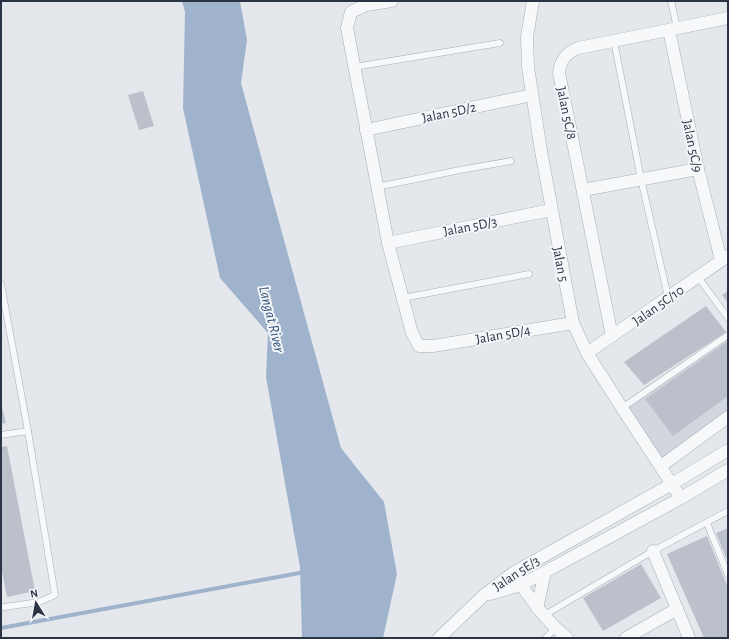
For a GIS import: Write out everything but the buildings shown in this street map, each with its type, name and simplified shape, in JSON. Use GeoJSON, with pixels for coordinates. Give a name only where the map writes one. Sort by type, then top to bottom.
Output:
{"type":"FeatureCollection","features":[{"type":"Feature","properties":{"kind":"street"},"geometry":{"type":"LineString","coordinates":[[392,1],[366,5],[351,12],[347,28],[388,243],[402,298]]}},
{"type":"Feature","properties":{"kind":"street","name":"Jalan 5"},"geometry":{"type":"LineString","coordinates":[[533,1],[527,37],[528,67],[573,323],[587,353],[681,498]]}},
{"type":"Feature","properties":{"kind":"street","name":"Jalan 5C/8"},"geometry":{"type":"LineString","coordinates":[[612,336],[559,73],[560,64],[564,57],[578,48],[728,18]]}},
{"type":"Feature","properties":{"kind":"street","name":"Jalan 5C/9"},"geometry":{"type":"LineString","coordinates":[[673,29],[698,169],[725,258]]}},
{"type":"Feature","properties":{"kind":"street","name":"Jalan 5D/2"},"geometry":{"type":"LineString","coordinates":[[366,130],[532,95]]}},
{"type":"Feature","properties":{"kind":"street"},"geometry":{"type":"LineString","coordinates":[[583,190],[698,169]]}},
{"type":"Feature","properties":{"kind":"street","name":"Jalan 5D/3"},"geometry":{"type":"LineString","coordinates":[[388,243],[552,210]]}},
{"type":"Feature","properties":{"kind":"street","name":"Jalan 5C/10"},"geometry":{"type":"LineString","coordinates":[[587,353],[725,258]]}},
{"type":"Feature","properties":{"kind":"street","name":"Jalan 5D/4"},"geometry":{"type":"LineString","coordinates":[[402,298],[412,332],[419,346],[433,346],[573,323]]}},
{"type":"Feature","properties":{"kind":"street"},"geometry":{"type":"LineString","coordinates":[[661,466],[728,417]]}},
{"type":"Feature","properties":{"kind":"street","name":"Jalan 5E/3"},"geometry":{"type":"LineString","coordinates":[[483,596],[512,573],[672,484],[728,450]]}},
{"type":"Feature","properties":{"kind":"street","name":"Jalan 5E/3"},"geometry":{"type":"LineString","coordinates":[[483,596],[521,585],[681,498],[728,470]]}},
{"type":"Feature","properties":{"kind":"street"},"geometry":{"type":"LineString","coordinates":[[653,551],[689,638]]}},
{"type":"Feature","properties":{"kind":"street"},"geometry":{"type":"LineString","coordinates":[[537,608],[545,572]]}},
{"type":"Feature","properties":{"kind":"street"},"geometry":{"type":"LineString","coordinates":[[512,573],[537,608],[555,628],[567,638]]}},
{"type":"Feature","properties":{"kind":"street"},"geometry":{"type":"LineString","coordinates":[[502,590],[537,608]]}},
{"type":"Feature","properties":{"kind":"street"},"geometry":{"type":"LineString","coordinates":[[439,638],[483,596]]}},
{"type":"Feature","properties":{"kind":"street"},"geometry":{"type":"LineString","coordinates":[[626,638],[677,609]]}},
{"type":"Feature","properties":{"kind":"lane"},"geometry":{"type":"LineString","coordinates":[[670,1],[673,29]]}},
{"type":"Feature","properties":{"kind":"lane"},"geometry":{"type":"LineString","coordinates":[[614,41],[641,179],[668,297]]}},
{"type":"Feature","properties":{"kind":"lane"},"geometry":{"type":"LineString","coordinates":[[354,67],[500,43]]}},
{"type":"Feature","properties":{"kind":"lane"},"geometry":{"type":"LineString","coordinates":[[377,187],[512,161]]}},
{"type":"Feature","properties":{"kind":"lane"},"geometry":{"type":"LineString","coordinates":[[402,298],[529,274]]}},
{"type":"Feature","properties":{"kind":"lane"},"geometry":{"type":"LineString","coordinates":[[698,277],[728,318]]}},
{"type":"Feature","properties":{"kind":"lane"},"geometry":{"type":"LineString","coordinates":[[1,284],[28,431],[55,595],[39,602],[4,607],[1,606]]}},
{"type":"Feature","properties":{"kind":"lane"},"geometry":{"type":"LineString","coordinates":[[622,408],[728,335]]}},
{"type":"Feature","properties":{"kind":"lane"},"geometry":{"type":"LineString","coordinates":[[1,435],[28,431]]}},
{"type":"Feature","properties":{"kind":"lane"},"geometry":{"type":"LineString","coordinates":[[537,608],[653,551],[728,511]]}},
{"type":"Feature","properties":{"kind":"lane"},"geometry":{"type":"LineString","coordinates":[[707,523],[728,575]]}},
{"type":"Feature","properties":{"kind":"lane"},"geometry":{"type":"LineString","coordinates":[[546,638],[555,628]]}},
{"type":"Feature","properties":{"kind":"shaded area"},"geometry":{"type":"Polygon","coordinates":[[[728,339],[728,410],[662,458],[628,408],[728,339]]]}},
{"type":"Feature","properties":{"kind":"water","name":"Langat River"},"geometry":{"type":"Polygon","coordinates":[[[182,1],[240,1],[247,40],[241,83],[341,448],[384,502],[397,574],[383,638],[302,638],[300,567],[266,377],[268,333],[220,278],[183,108],[185,12],[182,1]]]}},
{"type":"Feature","properties":{"kind":"waterway"},"geometry":{"type":"LineString","coordinates":[[1,628],[305,572]]}}]}
